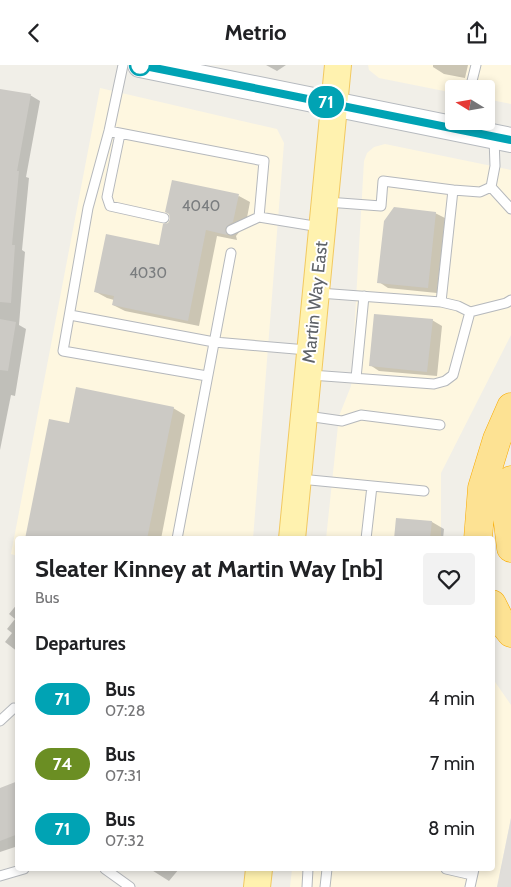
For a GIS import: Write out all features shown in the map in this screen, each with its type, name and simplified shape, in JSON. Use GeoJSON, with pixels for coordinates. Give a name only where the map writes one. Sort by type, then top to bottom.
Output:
{"type":"FeatureCollection","features":[{"type":"Feature","properties":{"kind":"highway"},"geometry":{"type":"LineString","coordinates":[[478,536],[482,488],[497,439],[511,407]]}},
{"type":"Feature","properties":{"kind":"highway"},"geometry":{"type":"LineString","coordinates":[[511,479],[507,515],[511,548]]}},
{"type":"Feature","properties":{"kind":"highway"},"geometry":{"type":"LineString","coordinates":[[495,610],[511,633]]}},
{"type":"Feature","properties":{"kind":"main road","name":"Martin Way East"},"geometry":{"type":"LineString","coordinates":[[292,536],[338,65]]}},
{"type":"Feature","properties":{"kind":"main road"},"geometry":{"type":"LineString","coordinates":[[257,887],[259,871]]}},
{"type":"Feature","properties":{"kind":"street"},"geometry":{"type":"LineString","coordinates":[[140,65],[169,68],[334,104],[445,123]]}},
{"type":"Feature","properties":{"kind":"street"},"geometry":{"type":"LineString","coordinates":[[475,130],[502,138]]}},
{"type":"Feature","properties":{"kind":"lane"},"geometry":{"type":"LineString","coordinates":[[123,65],[109,131],[88,208],[63,351],[208,376]]}},
{"type":"Feature","properties":{"kind":"lane"},"geometry":{"type":"LineString","coordinates":[[472,80],[476,65]]}},
{"type":"Feature","properties":{"kind":"lane"},"geometry":{"type":"LineString","coordinates":[[109,131],[264,161],[259,217]]}},
{"type":"Feature","properties":{"kind":"lane"},"geometry":{"type":"LineString","coordinates":[[120,133],[107,197],[110,206],[164,218]]}},
{"type":"Feature","properties":{"kind":"lane"},"geometry":{"type":"LineString","coordinates":[[491,187],[502,138]]}},
{"type":"Feature","properties":{"kind":"lane"},"geometry":{"type":"LineString","coordinates":[[325,201],[381,206],[383,181],[480,192],[491,187]]}},
{"type":"Feature","properties":{"kind":"lane"},"geometry":{"type":"LineString","coordinates":[[491,187],[511,209]]}},
{"type":"Feature","properties":{"kind":"lane"},"geometry":{"type":"LineString","coordinates":[[441,303],[453,190]]}},
{"type":"Feature","properties":{"kind":"lane"},"geometry":{"type":"LineString","coordinates":[[232,230],[259,217],[322,228]]}},
{"type":"Feature","properties":{"kind":"lane"},"geometry":{"type":"LineString","coordinates":[[178,536],[231,253]]}},
{"type":"Feature","properties":{"kind":"lane"},"geometry":{"type":"LineString","coordinates":[[316,293],[441,303],[458,306],[470,312],[511,300]]}},
{"type":"Feature","properties":{"kind":"lane"},"geometry":{"type":"LineString","coordinates":[[356,378],[364,296]]}},
{"type":"Feature","properties":{"kind":"lane"},"geometry":{"type":"LineString","coordinates":[[70,315],[214,342],[309,363],[356,378],[434,384],[445,381],[453,375],[470,312]]}},
{"type":"Feature","properties":{"kind":"lane"},"geometry":{"type":"LineString","coordinates":[[304,415],[342,421],[360,415],[440,425]]}},
{"type":"Feature","properties":{"kind":"lane"},"geometry":{"type":"LineString","coordinates":[[298,479],[424,491]]}},
{"type":"Feature","properties":{"kind":"lane"},"geometry":{"type":"LineString","coordinates":[[366,536],[372,486]]}},
{"type":"Feature","properties":{"kind":"lane"},"geometry":{"type":"LineString","coordinates":[[0,721],[14,708]]}},
{"type":"Feature","properties":{"kind":"lane"},"geometry":{"type":"LineString","coordinates":[[0,876],[17,871]]}},
{"type":"Feature","properties":{"kind":"lane"},"geometry":{"type":"LineString","coordinates":[[108,871],[130,887]]}},
{"type":"Feature","properties":{"kind":"lane"},"geometry":{"type":"LineString","coordinates":[[307,887],[308,871]]}},
{"type":"Feature","properties":{"kind":"lane"},"geometry":{"type":"LineString","coordinates":[[325,887],[327,871]]}},
{"type":"Feature","properties":{"kind":"lane"},"geometry":{"type":"LineString","coordinates":[[470,887],[473,872]]}},
{"type":"Feature","properties":{"kind":"shaded area"},"geometry":{"type":"Polygon","coordinates":[[[368,65],[511,65],[511,104],[495,101],[495,80],[445,80],[445,91],[379,78],[369,70],[368,65]]]}},
{"type":"Feature","properties":{"kind":"shaded area"},"geometry":{"type":"Polygon","coordinates":[[[100,88],[277,129],[284,143],[253,536],[15,536],[15,555],[11,554],[100,88]]]}},
{"type":"Feature","properties":{"kind":"shaded area"},"geometry":{"type":"Polygon","coordinates":[[[385,144],[511,170],[511,335],[441,473],[441,536],[326,536],[339,416],[351,386],[364,161],[367,153],[374,147],[385,144]]]}},
{"type":"Feature","properties":{"kind":"shaded area"},"geometry":{"type":"Polygon","coordinates":[[[495,682],[511,705],[511,818],[497,887],[290,887],[292,871],[495,871],[495,682]]]}},
{"type":"Feature","properties":{"kind":"shaded area"},"geometry":{"type":"Polygon","coordinates":[[[511,818],[511,887],[497,887],[511,818]]]}},
{"type":"Feature","properties":{"kind":"building"},"geometry":{"type":"Polygon","coordinates":[[[0,89],[31,94],[17,171],[19,171],[12,245],[15,245],[11,303],[0,302],[0,89]]]}},
{"type":"Feature","properties":{"kind":"building"},"geometry":{"type":"Polygon","coordinates":[[[172,180],[239,194],[233,222],[225,229],[227,235],[206,230],[188,321],[112,305],[114,296],[94,292],[106,234],[159,245],[163,224],[168,223],[170,219],[169,214],[165,212],[172,180]]]}},
{"type":"Feature","properties":{"kind":"building"},"geometry":{"type":"Polygon","coordinates":[[[394,207],[436,212],[428,288],[377,283],[384,221],[394,207]]]}},
{"type":"Feature","properties":{"kind":"building"},"geometry":{"type":"Polygon","coordinates":[[[374,314],[433,319],[427,372],[369,366],[374,314]]]}},
{"type":"Feature","properties":{"kind":"building"},"geometry":{"type":"Polygon","coordinates":[[[0,319],[16,322],[8,371],[0,370],[0,319]]]}},
{"type":"Feature","properties":{"kind":"building"},"geometry":{"type":"Polygon","coordinates":[[[76,387],[174,407],[148,536],[26,536],[49,419],[69,423],[76,387]]]}},
{"type":"Feature","properties":{"kind":"building"},"geometry":{"type":"Polygon","coordinates":[[[396,518],[432,521],[430,536],[394,536],[396,518]]]}},
{"type":"Feature","properties":{"kind":"building"},"geometry":{"type":"Polygon","coordinates":[[[15,782],[15,835],[0,841],[0,788],[15,782]]]}},
{"type":"Feature","properties":{"kind":"bus line","name":"71"},"geometry":{"type":"LineString","coordinates":[[140,65],[511,140]]}}]}
